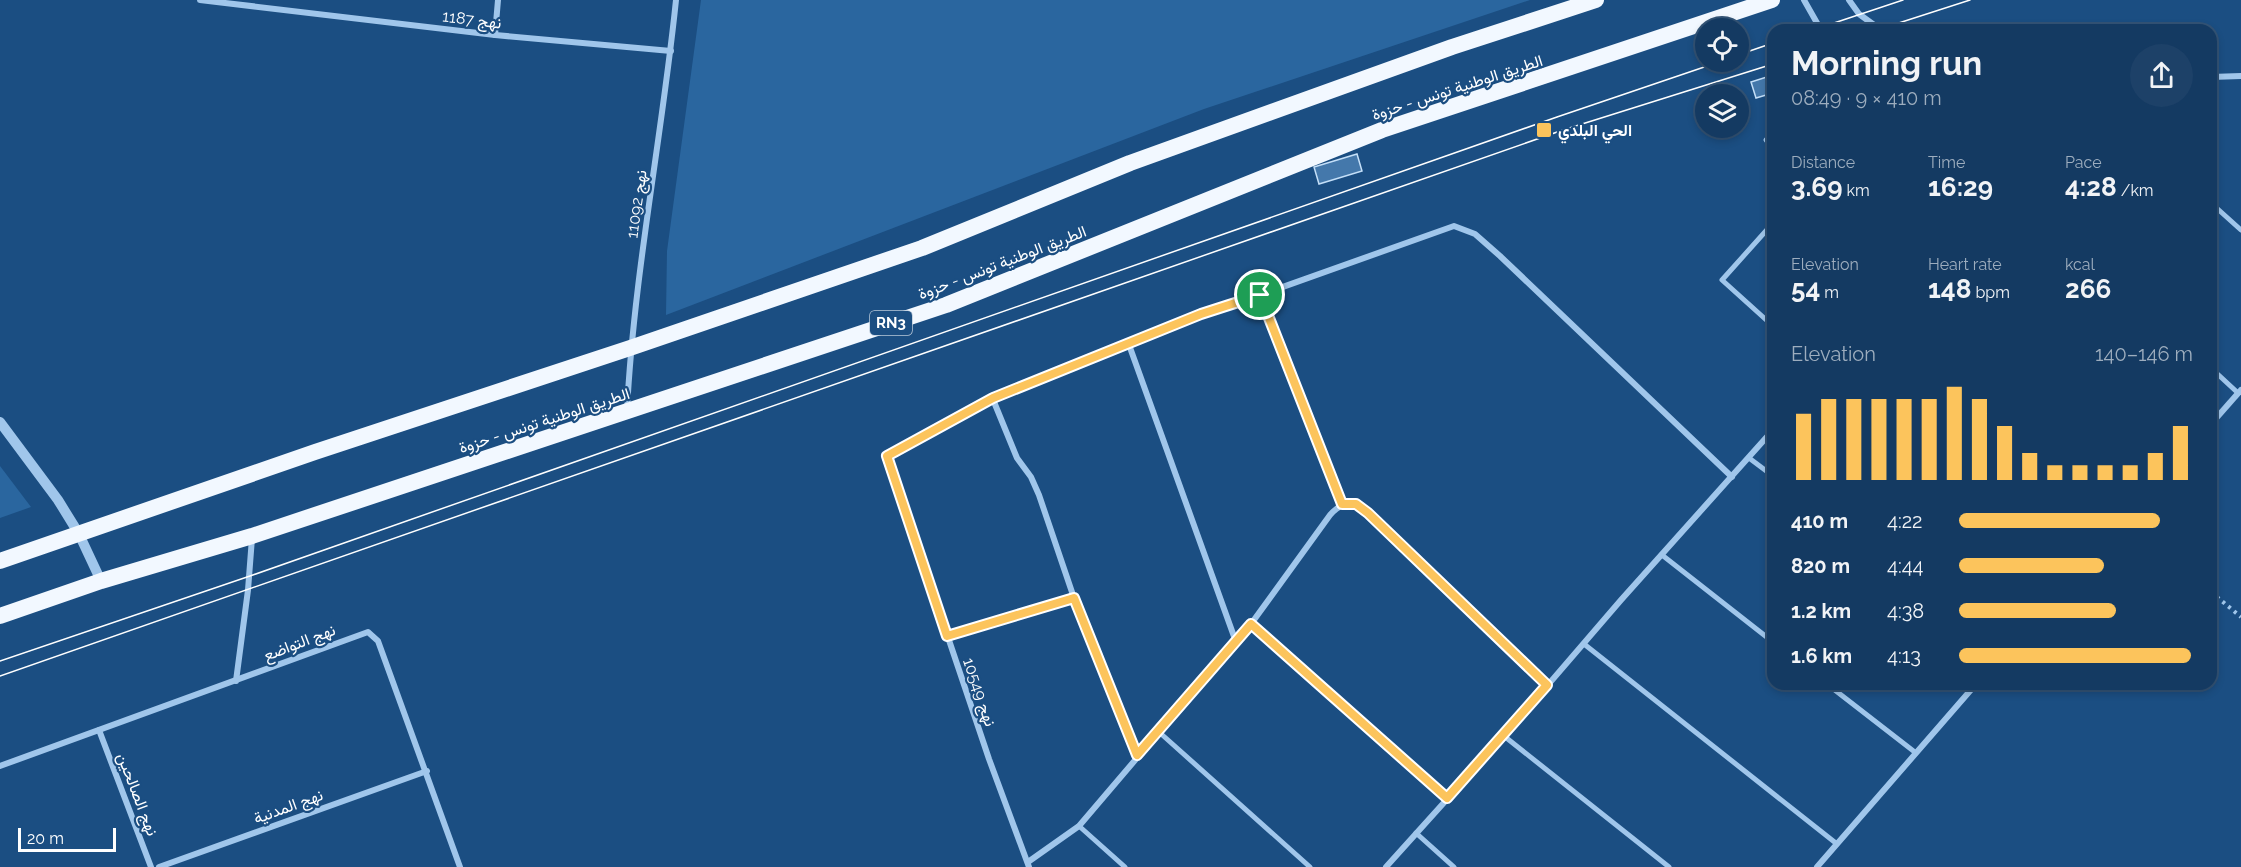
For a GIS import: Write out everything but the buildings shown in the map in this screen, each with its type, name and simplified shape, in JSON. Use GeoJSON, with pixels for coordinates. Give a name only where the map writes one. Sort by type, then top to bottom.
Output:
{"type":"FeatureCollection","features":[{"type":"Feature","properties":{"kind":"highway"},"geometry":{"type":"LineString","coordinates":[[0,561],[315,452],[922,248],[1130,163],[1452,47],[1596,0]]}},
{"type":"Feature","properties":{"kind":"highway","name":"الطريق الوطنية تونس - حزوة"},"geometry":{"type":"LineString","coordinates":[[0,616],[101,581],[252,536],[946,305],[1382,130],[1772,0]]}},
{"type":"Feature","properties":{"kind":"street","name":"نهج 1187"},"geometry":{"type":"LineString","coordinates":[[200,0],[495,35],[671,51]]}},
{"type":"Feature","properties":{"kind":"street"},"geometry":{"type":"LineString","coordinates":[[495,35],[498,0]]}},
{"type":"Feature","properties":{"kind":"street","name":"نهج 11092"},"geometry":{"type":"LineString","coordinates":[[627,412],[630,348],[676,0]]}},
{"type":"Feature","properties":{"kind":"street"},"geometry":{"type":"LineString","coordinates":[[1804,0],[1818,24]]}},
{"type":"Feature","properties":{"kind":"street"},"geometry":{"type":"LineString","coordinates":[[1849,0],[1859,14],[1873,24]]}},
{"type":"Feature","properties":{"kind":"street"},"geometry":{"type":"LineString","coordinates":[[2217,77],[2241,76]]}},
{"type":"Feature","properties":{"kind":"street"},"geometry":{"type":"LineString","coordinates":[[2217,208],[2241,230]]}},
{"type":"Feature","properties":{"kind":"street"},"geometry":{"type":"LineString","coordinates":[[1137,755],[1074,598],[1039,495],[1031,477],[1017,458],[993,398],[1201,314],[1454,226],[1475,234],[1732,477]]}},
{"type":"Feature","properties":{"kind":"street"},"geometry":{"type":"LineString","coordinates":[[1767,230],[1722,280],[1767,321]]}},
{"type":"Feature","properties":{"kind":"street"},"geometry":{"type":"LineString","coordinates":[[1260,295],[1342,504]]}},
{"type":"Feature","properties":{"kind":"street"},"geometry":{"type":"LineString","coordinates":[[1128,342],[1236,642]]}},
{"type":"Feature","properties":{"kind":"street"},"geometry":{"type":"LineString","coordinates":[[2217,373],[2240,391],[2217,417]]}},
{"type":"Feature","properties":{"kind":"street","name":"نهج 10549"},"geometry":{"type":"LineString","coordinates":[[993,398],[887,456],[947,636],[1028,865]]}},
{"type":"Feature","properties":{"kind":"street"},"geometry":{"type":"LineString","coordinates":[[0,422],[58,500],[79,534],[101,581]]}},
{"type":"Feature","properties":{"kind":"street"},"geometry":{"type":"LineString","coordinates":[[1386,867],[1767,437]]}},
{"type":"Feature","properties":{"kind":"street"},"geometry":{"type":"LineString","coordinates":[[1749,458],[1767,472]]}},
{"type":"Feature","properties":{"kind":"street"},"geometry":{"type":"LineString","coordinates":[[1028,865],[1079,826],[1137,755],[1251,624],[1330,515],[1342,504],[1356,504],[1368,513],[1547,685]]}},
{"type":"Feature","properties":{"kind":"street"},"geometry":{"type":"LineString","coordinates":[[236,681],[248,590],[252,536]]}},
{"type":"Feature","properties":{"kind":"street"},"geometry":{"type":"LineString","coordinates":[[1662,555],[1767,637]]}},
{"type":"Feature","properties":{"kind":"street"},"geometry":{"type":"LineString","coordinates":[[947,636],[1074,598]]}},
{"type":"Feature","properties":{"kind":"street"},"geometry":{"type":"LineString","coordinates":[[1251,624],[1447,798]]}},
{"type":"Feature","properties":{"kind":"street","name":"نهج التواضع"},"geometry":{"type":"LineString","coordinates":[[0,766],[236,681],[363,632],[373,635],[378,641],[460,867]]}},
{"type":"Feature","properties":{"kind":"street"},"geometry":{"type":"LineString","coordinates":[[1584,644],[1837,844]]}},
{"type":"Feature","properties":{"kind":"street"},"geometry":{"type":"LineString","coordinates":[[1835,690],[1916,753]]}},
{"type":"Feature","properties":{"kind":"street"},"geometry":{"type":"LineString","coordinates":[[1817,867],[1971,690]]}},
{"type":"Feature","properties":{"kind":"street","name":"نهج الصالحين"},"geometry":{"type":"LineString","coordinates":[[99,730],[151,867]]}},
{"type":"Feature","properties":{"kind":"street"},"geometry":{"type":"LineString","coordinates":[[1159,732],[1310,867]]}},
{"type":"Feature","properties":{"kind":"street"},"geometry":{"type":"LineString","coordinates":[[1504,736],[1670,867]]}},
{"type":"Feature","properties":{"kind":"street","name":"نهج المدنية"},"geometry":{"type":"LineString","coordinates":[[159,867],[427,771]]}},
{"type":"Feature","properties":{"kind":"street"},"geometry":{"type":"LineString","coordinates":[[1079,826],[1125,867]]}},
{"type":"Feature","properties":{"kind":"street"},"geometry":{"type":"LineString","coordinates":[[1416,833],[1454,867]]}},
{"type":"Feature","properties":{"kind":"path"},"geometry":{"type":"LineString","coordinates":[[2217,597],[2241,617]]}},
{"type":"Feature","properties":{"kind":"shaded area"},"geometry":{"type":"Polygon","coordinates":[[[701,0],[1530,0],[1204,109],[666,315],[667,251],[701,0]]]}},
{"type":"Feature","properties":{"kind":"shaded area"},"geometry":{"type":"Polygon","coordinates":[[[0,466],[31,507],[0,518],[0,466]]]}},
{"type":"Feature","properties":{"kind":"tram line"},"geometry":{"type":"LineString","coordinates":[[1831,24],[1903,0]]}},
{"type":"Feature","properties":{"kind":"tram line"},"geometry":{"type":"LineString","coordinates":[[1896,24],[1970,0]]}},
{"type":"Feature","properties":{"kind":"tram line"},"geometry":{"type":"LineString","coordinates":[[1749,51],[1767,45]]}},
{"type":"Feature","properties":{"kind":"tram line"},"geometry":{"type":"LineString","coordinates":[[0,676],[1563,130],[1767,66]]}},
{"type":"Feature","properties":{"kind":"tram line"},"geometry":{"type":"LineString","coordinates":[[0,661],[250,576],[1695,70]]}},
{"type":"Feature","properties":{"kind":"place","name":"الحي البلدي"},"geometry":{"type":"Point","coordinates":[1544,130]}},
{"type":"Feature","properties":{"kind":"route"},"geometry":{"type":"LineString","coordinates":[[1260,295],[1342,504],[1356,504],[1368,513],[1547,685],[1447,798],[1251,624],[1137,755],[1074,598],[947,636],[887,456],[993,398],[1128,342],[1201,314],[1260,295]]}}]}
